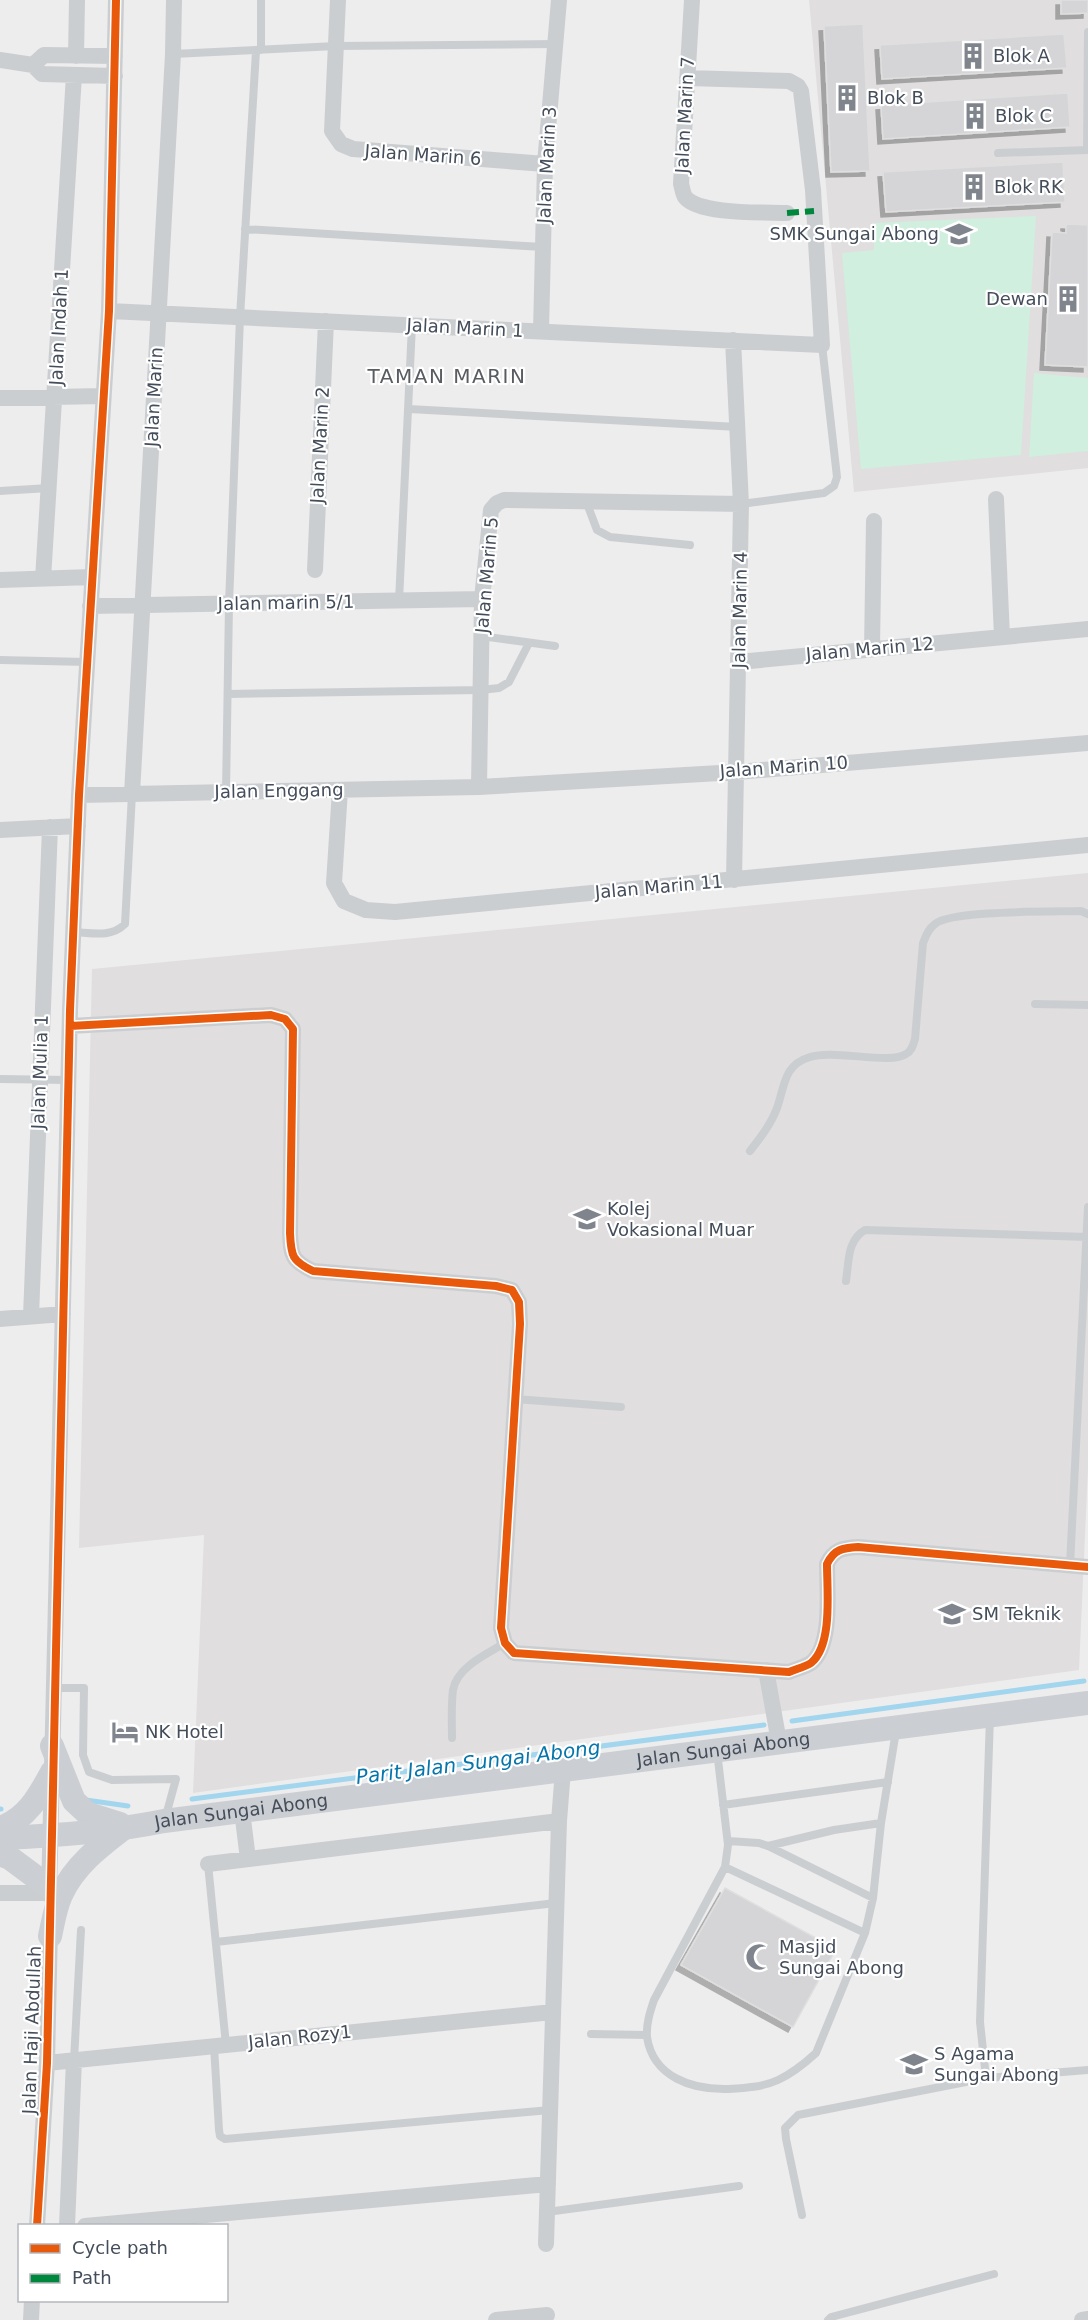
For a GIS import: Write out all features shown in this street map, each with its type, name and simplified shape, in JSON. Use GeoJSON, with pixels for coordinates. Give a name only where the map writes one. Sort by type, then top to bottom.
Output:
{"type":"FeatureCollection","features":[{"type":"Feature","properties":{"kind":"street"},"geometry":{"type":"LineString","coordinates":[[76,56],[77,0]]}},
{"type":"Feature","properties":{"kind":"street","name":"Jalan Haji Abdullah"},"geometry":{"type":"LineString","coordinates":[[37,2224],[47,2063],[68,1080],[79,795],[109,311],[116,0]]}},
{"type":"Feature","properties":{"kind":"street","name":"Jalan Marin"},"geometry":{"type":"LineString","coordinates":[[132,794],[173,54],[174,0]]}},
{"type":"Feature","properties":{"kind":"street","name":"Jalan Marin 6"},"geometry":{"type":"LineString","coordinates":[[338,0],[332,131],[341,144],[353,149],[546,164]]}},
{"type":"Feature","properties":{"kind":"street","name":"Jalan Marin 3"},"geometry":{"type":"LineString","coordinates":[[541,331],[546,164],[559,0]]}},
{"type":"Feature","properties":{"kind":"street","name":"Jalan Marin 7"},"geometry":{"type":"LineString","coordinates":[[692,0],[681,184],[686,197],[699,206],[718,210],[788,213]]}},
{"type":"Feature","properties":{"kind":"street"},"geometry":{"type":"LineString","coordinates":[[33,65],[44,55],[115,56]]}},
{"type":"Feature","properties":{"kind":"street"},"geometry":{"type":"LineString","coordinates":[[0,60],[33,65],[42,74],[115,76]]}},
{"type":"Feature","properties":{"kind":"street","name":"Jalan Indah 1"},"geometry":{"type":"LineString","coordinates":[[44,579],[74,75]]}},
{"type":"Feature","properties":{"kind":"street"},"geometry":{"type":"LineString","coordinates":[[687,78],[789,81],[798,86],[801,91],[813,190],[822,345]]}},
{"type":"Feature","properties":{"kind":"street","name":"Jalan Marin 1"},"geometry":{"type":"LineString","coordinates":[[109,311],[822,345]]}},
{"type":"Feature","properties":{"kind":"street","name":"Jalan Marin 2"},"geometry":{"type":"LineString","coordinates":[[315,570],[326,321]]}},
{"type":"Feature","properties":{"kind":"street","name":"Jalan Marin 4"},"geometry":{"type":"LineString","coordinates":[[734,340],[741,504],[734,880]]}},
{"type":"Feature","properties":{"kind":"street"},"geometry":{"type":"LineString","coordinates":[[0,398],[103,396]]}},
{"type":"Feature","properties":{"kind":"street","name":"Jalan Marin 5"},"geometry":{"type":"LineString","coordinates":[[479,787],[482,599],[491,510],[497,503],[504,500],[741,504]]}},
{"type":"Feature","properties":{"kind":"street"},"geometry":{"type":"LineString","coordinates":[[996,500],[1002,637]]}},
{"type":"Feature","properties":{"kind":"street"},"geometry":{"type":"LineString","coordinates":[[872,649],[874,520]]}},
{"type":"Feature","properties":{"kind":"street"},"geometry":{"type":"LineString","coordinates":[[0,580],[92,577]]}},
{"type":"Feature","properties":{"kind":"street","name":"Jalan marin 5/1"},"geometry":{"type":"LineString","coordinates":[[90,606],[482,599]]}},
{"type":"Feature","properties":{"kind":"street","name":"Jalan Marin 12"},"geometry":{"type":"LineString","coordinates":[[739,662],[1088,629]]}},
{"type":"Feature","properties":{"kind":"street","name":"Jalan Marin 10"},"geometry":{"type":"LineString","coordinates":[[479,787],[737,772],[1088,743]]}},
{"type":"Feature","properties":{"kind":"street","name":"Jalan Enggang"},"geometry":{"type":"LineString","coordinates":[[79,795],[479,787]]}},
{"type":"Feature","properties":{"kind":"street","name":"Jalan Marin 11"},"geometry":{"type":"LineString","coordinates":[[340,790],[334,883],[344,901],[366,910],[395,912],[1088,845]]}},
{"type":"Feature","properties":{"kind":"street"},"geometry":{"type":"LineString","coordinates":[[0,830],[78,826]]}},
{"type":"Feature","properties":{"kind":"street","name":"Jalan Mulia 1"},"geometry":{"type":"LineString","coordinates":[[31,1316],[50,827]]}},
{"type":"Feature","properties":{"kind":"street"},"geometry":{"type":"LineString","coordinates":[[70,1026],[271,1015],[285,1019],[293,1029],[290,1233],[293,1257],[299,1264],[313,1271],[496,1286],[512,1290],[519,1302],[520,1324],[501,1628],[505,1643],[514,1653],[789,1672],[809,1664],[819,1654],[825,1640],[827,1564],[831,1556],[841,1548],[858,1547],[1088,1567]]}},
{"type":"Feature","properties":{"kind":"street"},"geometry":{"type":"LineString","coordinates":[[0,1319],[63,1314]]}},
{"type":"Feature","properties":{"kind":"street"},"geometry":{"type":"LineString","coordinates":[[766,1670],[779,1742]]}},
{"type":"Feature","properties":{"kind":"street","name":"Jalan Sungai Abong"},"geometry":{"type":"LineString","coordinates":[[0,1838],[52,1836],[129,1827],[1088,1703]]}},
{"type":"Feature","properties":{"kind":"street"},"geometry":{"type":"LineString","coordinates":[[52,1746],[74,1800],[88,1814],[129,1827]]}},
{"type":"Feature","properties":{"kind":"street"},"geometry":{"type":"LineString","coordinates":[[546,2244],[556,1903],[563,1770]]}},
{"type":"Feature","properties":{"kind":"street"},"geometry":{"type":"LineString","coordinates":[[0,1828],[20,1818],[35,1802],[52,1772]]}},
{"type":"Feature","properties":{"kind":"street"},"geometry":{"type":"LineString","coordinates":[[242,1811],[248,1858]]}},
{"type":"Feature","properties":{"kind":"street"},"geometry":{"type":"LineString","coordinates":[[208,1864],[559,1821]]}},
{"type":"Feature","properties":{"kind":"street"},"geometry":{"type":"LineString","coordinates":[[50,1936],[60,1897],[72,1874],[99,1847],[129,1827]]}},
{"type":"Feature","properties":{"kind":"street"},"geometry":{"type":"LineString","coordinates":[[0,1854],[10,1858],[49,1890]]}},
{"type":"Feature","properties":{"kind":"street"},"geometry":{"type":"LineString","coordinates":[[0,1893],[49,1890]]}},
{"type":"Feature","properties":{"kind":"street","name":"Jalan Rozy1"},"geometry":{"type":"LineString","coordinates":[[47,2063],[553,2012]]}},
{"type":"Feature","properties":{"kind":"street"},"geometry":{"type":"LineString","coordinates":[[68,2224],[74,2060]]}},
{"type":"Feature","properties":{"kind":"street"},"geometry":{"type":"LineString","coordinates":[[107,2224],[548,2184]]}},
{"type":"Feature","properties":{"kind":"street"},"geometry":{"type":"LineString","coordinates":[[31,2320],[32,2302]]}},
{"type":"Feature","properties":{"kind":"street"},"geometry":{"type":"LineString","coordinates":[[496,2320],[548,2314]]}},
{"type":"Feature","properties":{"kind":"street"},"geometry":{"type":"LineString","coordinates":[[1082,2320],[1088,2319]]}},
{"type":"Feature","properties":{"kind":"lane"},"geometry":{"type":"LineString","coordinates":[[226,792],[229,604],[240,317],[261,0]]}},
{"type":"Feature","properties":{"kind":"lane"},"geometry":{"type":"LineString","coordinates":[[998,153],[1087,150],[1088,32]]}},
{"type":"Feature","properties":{"kind":"lane"},"geometry":{"type":"LineString","coordinates":[[173,54],[336,46],[555,44]]}},
{"type":"Feature","properties":{"kind":"lane"},"geometry":{"type":"LineString","coordinates":[[245,229],[543,248]]}},
{"type":"Feature","properties":{"kind":"lane"},"geometry":{"type":"LineString","coordinates":[[399,601],[412,325]]}},
{"type":"Feature","properties":{"kind":"lane"},"geometry":{"type":"LineString","coordinates":[[741,504],[824,493],[834,486],[837,477],[822,345]]}},
{"type":"Feature","properties":{"kind":"lane"},"geometry":{"type":"LineString","coordinates":[[409,409],[738,427]]}},
{"type":"Feature","properties":{"kind":"lane"},"geometry":{"type":"LineString","coordinates":[[0,491],[49,488]]}},
{"type":"Feature","properties":{"kind":"lane"},"geometry":{"type":"LineString","coordinates":[[586,501],[597,530],[610,537],[690,545]]}},
{"type":"Feature","properties":{"kind":"lane"},"geometry":{"type":"LineString","coordinates":[[482,636],[555,646]]}},
{"type":"Feature","properties":{"kind":"lane"},"geometry":{"type":"LineString","coordinates":[[228,694],[499,688],[509,682],[529,643]]}},
{"type":"Feature","properties":{"kind":"lane"},"geometry":{"type":"LineString","coordinates":[[0,660],[87,662]]}},
{"type":"Feature","properties":{"kind":"lane"},"geometry":{"type":"LineString","coordinates":[[74,932],[109,934],[118,931],[125,924],[132,794]]}},
{"type":"Feature","properties":{"kind":"lane"},"geometry":{"type":"LineString","coordinates":[[750,1151],[770,1123],[789,1071],[807,1058],[822,1054],[905,1056],[912,1048],[915,1039],[923,943],[927,932],[934,924],[955,916],[1081,911],[1088,914]]}},
{"type":"Feature","properties":{"kind":"lane"},"geometry":{"type":"LineString","coordinates":[[1035,1004],[1088,1005]]}},
{"type":"Feature","properties":{"kind":"lane"},"geometry":{"type":"LineString","coordinates":[[0,1079],[68,1080]]}},
{"type":"Feature","properties":{"kind":"lane"},"geometry":{"type":"LineString","coordinates":[[1070,1565],[1088,1207]]}},
{"type":"Feature","properties":{"kind":"lane"},"geometry":{"type":"LineString","coordinates":[[846,1281],[851,1243],[858,1234],[865,1230],[1087,1237]]}},
{"type":"Feature","properties":{"kind":"lane"},"geometry":{"type":"LineString","coordinates":[[515,1400],[621,1407]]}},
{"type":"Feature","properties":{"kind":"lane"},"geometry":{"type":"LineString","coordinates":[[452,1738],[453,1689],[457,1678],[470,1665],[505,1643]]}},
{"type":"Feature","properties":{"kind":"lane"},"geometry":{"type":"LineString","coordinates":[[55,1688],[84,1688],[83,1755],[89,1772],[112,1780],[176,1779],[164,1821]]}},
{"type":"Feature","properties":{"kind":"lane"},"geometry":{"type":"LineString","coordinates":[[986,2078],[980,2022],[990,1716]]}},
{"type":"Feature","properties":{"kind":"lane"},"geometry":{"type":"LineString","coordinates":[[717,1751],[728,1841],[725,1867],[654,2000],[648,2020],[647,2035],[656,2062],[673,2078],[692,2086],[714,2089],[749,2088],[777,2081],[801,2068],[816,2053],[865,1933],[873,1898],[881,1823],[896,1728]]}},
{"type":"Feature","properties":{"kind":"lane"},"geometry":{"type":"LineString","coordinates":[[723,1805],[888,1782]]}},
{"type":"Feature","properties":{"kind":"lane"},"geometry":{"type":"LineString","coordinates":[[768,1846],[834,1830],[881,1823]]}},
{"type":"Feature","properties":{"kind":"lane"},"geometry":{"type":"LineString","coordinates":[[728,1841],[759,1843],[768,1846],[873,1898]]}},
{"type":"Feature","properties":{"kind":"lane"},"geometry":{"type":"LineString","coordinates":[[208,1864],[216,1942],[220,2045],[220,2136],[225,2139],[550,2110]]}},
{"type":"Feature","properties":{"kind":"lane"},"geometry":{"type":"LineString","coordinates":[[725,1867],[865,1933]]}},
{"type":"Feature","properties":{"kind":"lane"},"geometry":{"type":"LineString","coordinates":[[216,1942],[556,1903]]}},
{"type":"Feature","properties":{"kind":"lane"},"geometry":{"type":"LineString","coordinates":[[74,2060],[81,1930]]}},
{"type":"Feature","properties":{"kind":"lane"},"geometry":{"type":"LineString","coordinates":[[591,2034],[647,2035]]}},
{"type":"Feature","properties":{"kind":"lane"},"geometry":{"type":"LineString","coordinates":[[802,2216],[785,2128],[798,2115],[986,2078],[1088,2070]]}},
{"type":"Feature","properties":{"kind":"lane"},"geometry":{"type":"LineString","coordinates":[[548,2212],[739,2186]]}},
{"type":"Feature","properties":{"kind":"lane"},"geometry":{"type":"LineString","coordinates":[[828,2320],[831,2317],[994,2274]]}},
{"type":"Feature","properties":{"kind":"shaded area","name":"SMK Sungai Abong"},"geometry":{"type":"Polygon","coordinates":[[[809,0],[1088,0],[1088,468],[854,492],[809,0]]]}},
{"type":"Feature","properties":{"kind":"shaded area","name":"Kolej Vokasional Muar"},"geometry":{"type":"Polygon","coordinates":[[[1088,873],[1088,1468],[1079,1670],[193,1793],[204,1535],[79,1548],[92,969],[1088,873]]]}},
{"type":"Feature","properties":{"kind":"green space"},"geometry":{"type":"Polygon","coordinates":[[[1036,216],[1021,455],[861,469],[842,253],[874,250],[874,223],[1036,216]]]}},
{"type":"Feature","properties":{"kind":"green space"},"geometry":{"type":"Polygon","coordinates":[[[1034,373],[1088,378],[1088,451],[1029,457],[1034,373]]]}},
{"type":"Feature","properties":{"kind":"building"},"geometry":{"type":"Polygon","coordinates":[[[1061,0],[1088,0],[1088,13],[1061,14],[1061,0]]]}},
{"type":"Feature","properties":{"kind":"building","name":"Blok B"},"geometry":{"type":"Polygon","coordinates":[[[863,24],[870,171],[831,172],[824,26],[863,24]]]}},
{"type":"Feature","properties":{"kind":"building","name":"Blok A"},"geometry":{"type":"Polygon","coordinates":[[[1064,34],[1067,68],[882,79],[880,45],[1064,34]]]}},
{"type":"Feature","properties":{"kind":"building","name":"Blok C"},"geometry":{"type":"Polygon","coordinates":[[[1068,93],[1070,127],[883,139],[881,105],[1068,93]]]}},
{"type":"Feature","properties":{"kind":"building","name":"Blok RK"},"geometry":{"type":"Polygon","coordinates":[[[1063,162],[1065,202],[886,212],[883,172],[1063,162]]]}},
{"type":"Feature","properties":{"kind":"building","name":"Dewan"},"geometry":{"type":"Polygon","coordinates":[[[1066,224],[1088,225],[1088,367],[1045,365],[1052,232],[1066,233],[1066,224]]]}},
{"type":"Feature","properties":{"kind":"building","name":"Masjid Sungai Abong"},"geometry":{"type":"Polygon","coordinates":[[[725,1888],[836,1949],[793,2027],[681,1965],[725,1888]]]}},
{"type":"Feature","properties":{"kind":"waterway","name":"Parit Jalan Sungai Abong"},"geometry":{"type":"LineString","coordinates":[[792,1721],[1084,1681]]}},
{"type":"Feature","properties":{"kind":"waterway","name":"Parit Jalan Sungai Abong"},"geometry":{"type":"LineString","coordinates":[[192,1799],[764,1725]]}},
{"type":"Feature","properties":{"kind":"waterway","name":"Parit Jalan Sungai Abong"},"geometry":{"type":"LineString","coordinates":[[86,1800],[128,1806]]}},
{"type":"Feature","properties":{"kind":"marked path"},"geometry":{"type":"LineString","coordinates":[[787,213],[814,211]]}},
{"type":"Feature","properties":{"kind":"cycle path"},"geometry":{"type":"LineString","coordinates":[[37,2224],[47,2063],[70,1010],[79,795],[109,311],[116,0]]}},
{"type":"Feature","properties":{"kind":"cycle path"},"geometry":{"type":"LineString","coordinates":[[70,1026],[271,1015],[285,1019],[293,1029],[290,1233],[292,1252],[297,1261],[313,1271],[496,1286],[512,1290],[519,1302],[520,1324],[501,1628],[505,1643],[514,1653],[789,1672],[811,1663],[823,1644],[828,1602],[827,1564],[836,1552],[843,1549],[858,1547],[1088,1567]]}},
{"type":"Feature","properties":{"kind":"place","name":"Blok A"},"geometry":{"type":"Point","coordinates":[973,56]}},
{"type":"Feature","properties":{"kind":"place","name":"Blok B"},"geometry":{"type":"Point","coordinates":[847,98]}},
{"type":"Feature","properties":{"kind":"place","name":"Blok C"},"geometry":{"type":"Point","coordinates":[975,116]}},
{"type":"Feature","properties":{"kind":"place","name":"Blok RK"},"geometry":{"type":"Point","coordinates":[974,187]}},
{"type":"Feature","properties":{"kind":"place","name":"SMK Sungai Abong"},"geometry":{"type":"Point","coordinates":[959,234]}},
{"type":"Feature","properties":{"kind":"place","name":"Dewan"},"geometry":{"type":"Point","coordinates":[1068,299]}},
{"type":"Feature","properties":{"kind":"place","name":"Kolej Vokasional Muar"},"geometry":{"type":"Point","coordinates":[587,1219]}},
{"type":"Feature","properties":{"kind":"place","name":"SM Teknik"},"geometry":{"type":"Point","coordinates":[952,1614]}},
{"type":"Feature","properties":{"kind":"place","name":"NK Hotel"},"geometry":{"type":"Point","coordinates":[125,1732]}},
{"type":"Feature","properties":{"kind":"place","name":"Masjid Sungai Abong"},"geometry":{"type":"Point","coordinates":[759,1957]}},
{"type":"Feature","properties":{"kind":"place","name":"S Agama Sungai Abong"},"geometry":{"type":"Point","coordinates":[914,2064]}},
{"type":"Feature","properties":{"kind":"district","name":"TAMAN MARIN"},"geometry":{"type":"Point","coordinates":[447,376]}}]}
